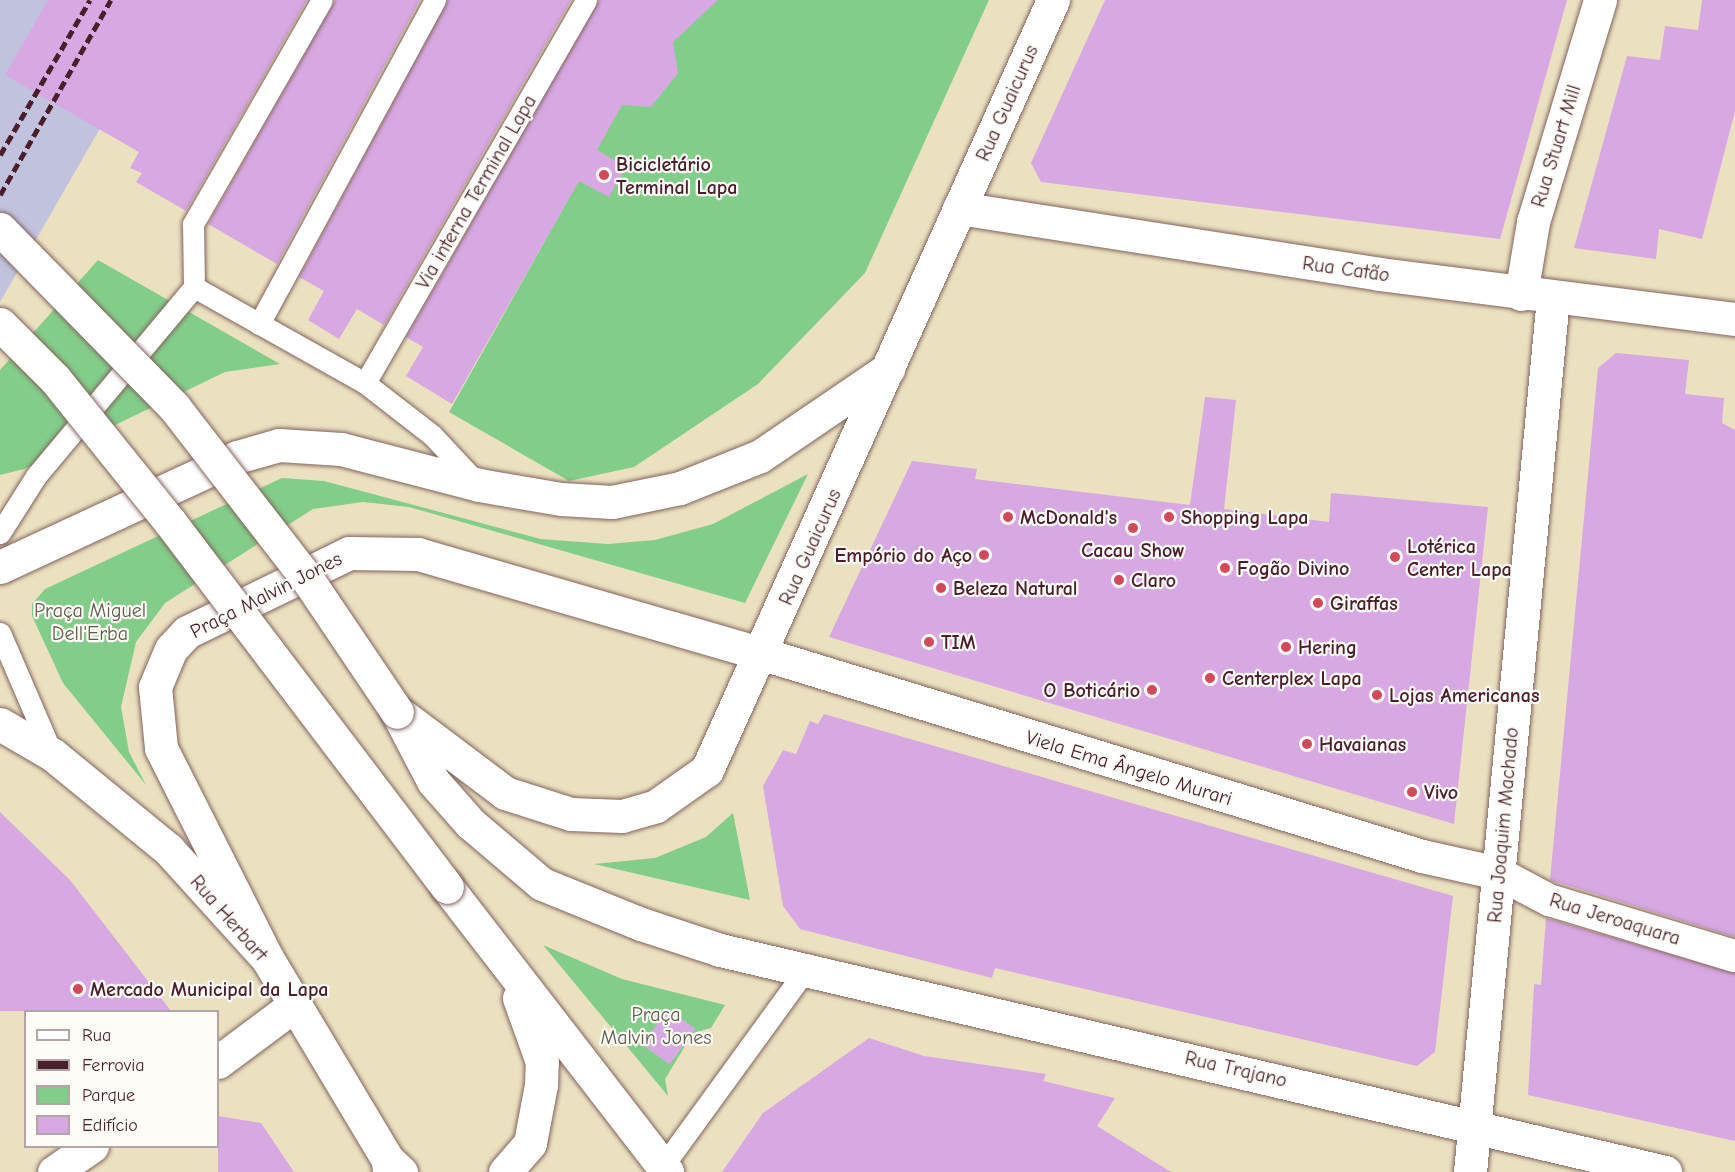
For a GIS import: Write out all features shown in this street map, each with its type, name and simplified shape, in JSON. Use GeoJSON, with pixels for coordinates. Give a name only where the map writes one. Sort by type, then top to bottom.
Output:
{"type":"FeatureCollection","features":[{"type":"Feature","properties":{"kind":"street","name":"Rua Guaicurus"},"geometry":{"type":"LineString","coordinates":[[397,712],[505,793],[571,814],[622,816],[656,806],[707,770],[763,654],[1053,0]]}},
{"type":"Feature","properties":{"kind":"street","name":"Rua Stuart Mill"},"geometry":{"type":"LineString","coordinates":[[1521,294],[1533,222],[1600,0]]}},
{"type":"Feature","properties":{"kind":"street","name":"Rua Catão"},"geometry":{"type":"LineString","coordinates":[[959,208],[1029,223],[1521,294],[1735,320]]}},
{"type":"Feature","properties":{"kind":"street"},"geometry":{"type":"LineString","coordinates":[[0,229],[176,408],[308,580],[397,712],[433,781],[470,823],[542,884],[678,936],[806,969]]}},
{"type":"Feature","properties":{"kind":"street","name":"Rua Joaquim Machado"},"geometry":{"type":"LineString","coordinates":[[1470,1172],[1553,298]]}},
{"type":"Feature","properties":{"kind":"street"},"geometry":{"type":"LineString","coordinates":[[0,324],[55,379],[170,522],[661,1170]]}},
{"type":"Feature","properties":{"kind":"street"},"geometry":{"type":"LineString","coordinates":[[0,567],[237,457],[279,445],[341,449],[478,485],[612,502],[680,488],[760,456],[888,369]]}},
{"type":"Feature","properties":{"kind":"street","name":"Praça Malvin Jones"},"geometry":{"type":"LineString","coordinates":[[267,958],[161,748],[155,687],[171,649],[187,632],[349,553],[418,554],[763,654]]}},
{"type":"Feature","properties":{"kind":"street","name":"Viela Ema Ângelo Murari"},"geometry":{"type":"LineString","coordinates":[[763,654],[1410,852],[1498,873]]}},
{"type":"Feature","properties":{"kind":"street","name":"Rua Herbart"},"geometry":{"type":"LineString","coordinates":[[0,724],[53,755],[168,849],[267,958],[293,1006],[393,1168]]}},
{"type":"Feature","properties":{"kind":"street","name":"Rua Jeroaquara"},"geometry":{"type":"LineString","coordinates":[[1498,873],[1549,900],[1735,956]]}},
{"type":"Feature","properties":{"kind":"street"},"geometry":{"type":"LineString","coordinates":[[505,1172],[519,1159],[536,1127],[542,1062],[508,969]]}},
{"type":"Feature","properties":{"kind":"street","name":"Rua Trajano"},"geometry":{"type":"LineString","coordinates":[[806,969],[1665,1172]]}},
{"type":"Feature","properties":{"kind":"street"},"geometry":{"type":"LineString","coordinates":[[219,1061],[293,1006]]}},
{"type":"Feature","properties":{"kind":"street"},"geometry":{"type":"LineString","coordinates":[[54,1172],[89,1148]]}},
{"type":"Feature","properties":{"kind":"lane"},"geometry":{"type":"LineString","coordinates":[[0,533],[36,476],[194,287],[193,224],[321,0]]}},
{"type":"Feature","properties":{"kind":"lane"},"geometry":{"type":"LineString","coordinates":[[259,324],[435,0]]}},
{"type":"Feature","properties":{"kind":"lane","name":"Via interna Terminal Lapa"},"geometry":{"type":"LineString","coordinates":[[365,383],[586,0]]}},
{"type":"Feature","properties":{"kind":"lane"},"geometry":{"type":"LineString","coordinates":[[194,287],[365,383],[432,435],[478,485]]}},
{"type":"Feature","properties":{"kind":"lane"},"geometry":{"type":"LineString","coordinates":[[0,633],[53,755]]}},
{"type":"Feature","properties":{"kind":"lane"},"geometry":{"type":"LineString","coordinates":[[661,1170],[806,969]]}},
{"type":"Feature","properties":{"kind":"shaded area"},"geometry":{"type":"Polygon","coordinates":[[[0,0],[174,0],[0,302],[0,0]]]}},
{"type":"Feature","properties":{"kind":"green space"},"geometry":{"type":"Polygon","coordinates":[[[680,0],[989,0],[865,273],[758,384],[634,467],[569,481],[449,412],[680,0]]]}},
{"type":"Feature","properties":{"kind":"green space"},"geometry":{"type":"Polygon","coordinates":[[[98,260],[280,364],[225,372],[24,469],[0,475],[0,370],[98,260]]]}},
{"type":"Feature","properties":{"kind":"green space","name":"Praça Miguel Dell'Erba"},"geometry":{"type":"Polygon","coordinates":[[[808,474],[745,603],[409,507],[363,502],[313,509],[165,603],[136,642],[121,707],[129,752],[146,785],[63,683],[32,616],[32,604],[45,589],[282,478],[324,481],[541,539],[608,544],[655,540],[713,524],[808,474]]]}},
{"type":"Feature","properties":{"kind":"green space"},"geometry":{"type":"Polygon","coordinates":[[[733,813],[750,900],[594,864],[655,858],[706,837],[733,813]]]}},
{"type":"Feature","properties":{"kind":"green space","name":"Praça Malvin Jones"},"geometry":{"type":"Polygon","coordinates":[[[543,945],[622,979],[725,1005],[711,1028],[693,1033],[665,1079],[668,1096],[543,945]]]}},
{"type":"Feature","properties":{"kind":"building"},"geometry":{"type":"Polygon","coordinates":[[[48,0],[307,0],[186,211],[136,182],[142,173],[130,168],[139,152],[5,75],[48,0]]]}},
{"type":"Feature","properties":{"kind":"building"},"geometry":{"type":"Polygon","coordinates":[[[335,0],[420,0],[277,264],[208,224],[335,0]]]}},
{"type":"Feature","properties":{"kind":"building"},"geometry":{"type":"Polygon","coordinates":[[[448,0],[571,0],[384,325],[357,309],[339,339],[308,320],[324,291],[299,277],[448,0]]]}},
{"type":"Feature","properties":{"kind":"building"},"geometry":{"type":"Polygon","coordinates":[[[599,0],[718,0],[673,42],[678,73],[651,107],[622,105],[597,150],[626,167],[609,197],[579,181],[452,404],[406,376],[423,347],[406,337],[599,0]]]}},
{"type":"Feature","properties":{"kind":"building"},"geometry":{"type":"Polygon","coordinates":[[[1105,0],[1567,0],[1500,239],[1041,182],[1031,163],[1105,0]]]}},
{"type":"Feature","properties":{"kind":"building"},"geometry":{"type":"Polygon","coordinates":[[[1702,0],[1735,0],[1735,111],[1702,239],[1659,229],[1656,259],[1574,248],[1627,56],[1660,60],[1665,26],[1698,30],[1702,0]]]}},
{"type":"Feature","properties":{"kind":"building"},"geometry":{"type":"Polygon","coordinates":[[[1616,353],[1689,360],[1685,394],[1724,398],[1722,423],[1735,430],[1735,937],[1550,880],[1598,368],[1616,353]]]}},
{"type":"Feature","properties":{"kind":"building"},"geometry":{"type":"Polygon","coordinates":[[[1205,397],[1236,400],[1224,509],[1329,522],[1331,493],[1488,507],[1454,824],[829,637],[912,461],[977,469],[975,479],[1190,505],[1205,397]]]}},
{"type":"Feature","properties":{"kind":"building"},"geometry":{"type":"Polygon","coordinates":[[[824,714],[1453,896],[1435,1052],[1417,1066],[995,968],[992,978],[800,929],[783,906],[763,786],[783,750],[796,754],[810,721],[818,724],[824,714]]]}},
{"type":"Feature","properties":{"kind":"building","name":"Mercado Municipal da Lapa"},"geometry":{"type":"Polygon","coordinates":[[[0,812],[70,880],[170,1010],[0,1011],[0,812]]]}},
{"type":"Feature","properties":{"kind":"building"},"geometry":{"type":"Polygon","coordinates":[[[1546,918],[1735,973],[1735,1141],[1528,1095],[1534,984],[1541,985],[1546,918]]]}},
{"type":"Feature","properties":{"kind":"building"},"geometry":{"type":"Polygon","coordinates":[[[668,1009],[696,1029],[670,1065],[642,1045],[668,1009]]]}},
{"type":"Feature","properties":{"kind":"building"},"geometry":{"type":"Polygon","coordinates":[[[869,1038],[924,1056],[1046,1074],[1043,1081],[1115,1098],[1097,1126],[1171,1172],[722,1172],[763,1113],[869,1038]]]}},
{"type":"Feature","properties":{"kind":"building"},"geometry":{"type":"Polygon","coordinates":[[[219,1116],[261,1123],[294,1172],[218,1172],[219,1116]]]}},
{"type":"Feature","properties":{"kind":"railway"},"geometry":{"type":"LineString","coordinates":[[0,155],[90,0]]}},
{"type":"Feature","properties":{"kind":"railway"},"geometry":{"type":"LineString","coordinates":[[0,195],[111,0]]}},
{"type":"Feature","properties":{"kind":"place","name":"Bicicletário Terminal Lapa"},"geometry":{"type":"Point","coordinates":[604,175]}},
{"type":"Feature","properties":{"kind":"place","name":"McDonald's"},"geometry":{"type":"Point","coordinates":[1008,517]}},
{"type":"Feature","properties":{"kind":"place","name":"Shopping Lapa"},"geometry":{"type":"Point","coordinates":[1169,517]}},
{"type":"Feature","properties":{"kind":"place","name":"Cacau Show"},"geometry":{"type":"Point","coordinates":[1133,528]}},
{"type":"Feature","properties":{"kind":"place","name":"Empório do Aço"},"geometry":{"type":"Point","coordinates":[984,555]}},
{"type":"Feature","properties":{"kind":"place","name":"Lotérica Center Lapa"},"geometry":{"type":"Point","coordinates":[1395,557]}},
{"type":"Feature","properties":{"kind":"place","name":"Fogão Divino"},"geometry":{"type":"Point","coordinates":[1225,568]}},
{"type":"Feature","properties":{"kind":"place","name":"Claro"},"geometry":{"type":"Point","coordinates":[1119,580]}},
{"type":"Feature","properties":{"kind":"place","name":"Beleza Natural"},"geometry":{"type":"Point","coordinates":[941,588]}},
{"type":"Feature","properties":{"kind":"place","name":"Giraffas"},"geometry":{"type":"Point","coordinates":[1318,603]}},
{"type":"Feature","properties":{"kind":"place","name":"TIM"},"geometry":{"type":"Point","coordinates":[929,642]}},
{"type":"Feature","properties":{"kind":"place","name":"Hering"},"geometry":{"type":"Point","coordinates":[1286,647]}},
{"type":"Feature","properties":{"kind":"place","name":"Centerplex Lapa"},"geometry":{"type":"Point","coordinates":[1210,678]}},
{"type":"Feature","properties":{"kind":"place","name":"O Boticário"},"geometry":{"type":"Point","coordinates":[1152,690]}},
{"type":"Feature","properties":{"kind":"place","name":"Lojas Americanas"},"geometry":{"type":"Point","coordinates":[1377,695]}},
{"type":"Feature","properties":{"kind":"place","name":"Havaianas"},"geometry":{"type":"Point","coordinates":[1307,744]}},
{"type":"Feature","properties":{"kind":"place","name":"Vivo"},"geometry":{"type":"Point","coordinates":[1412,792]}},
{"type":"Feature","properties":{"kind":"place","name":"Mercado Municipal da Lapa"},"geometry":{"type":"Point","coordinates":[78,989]}}]}
